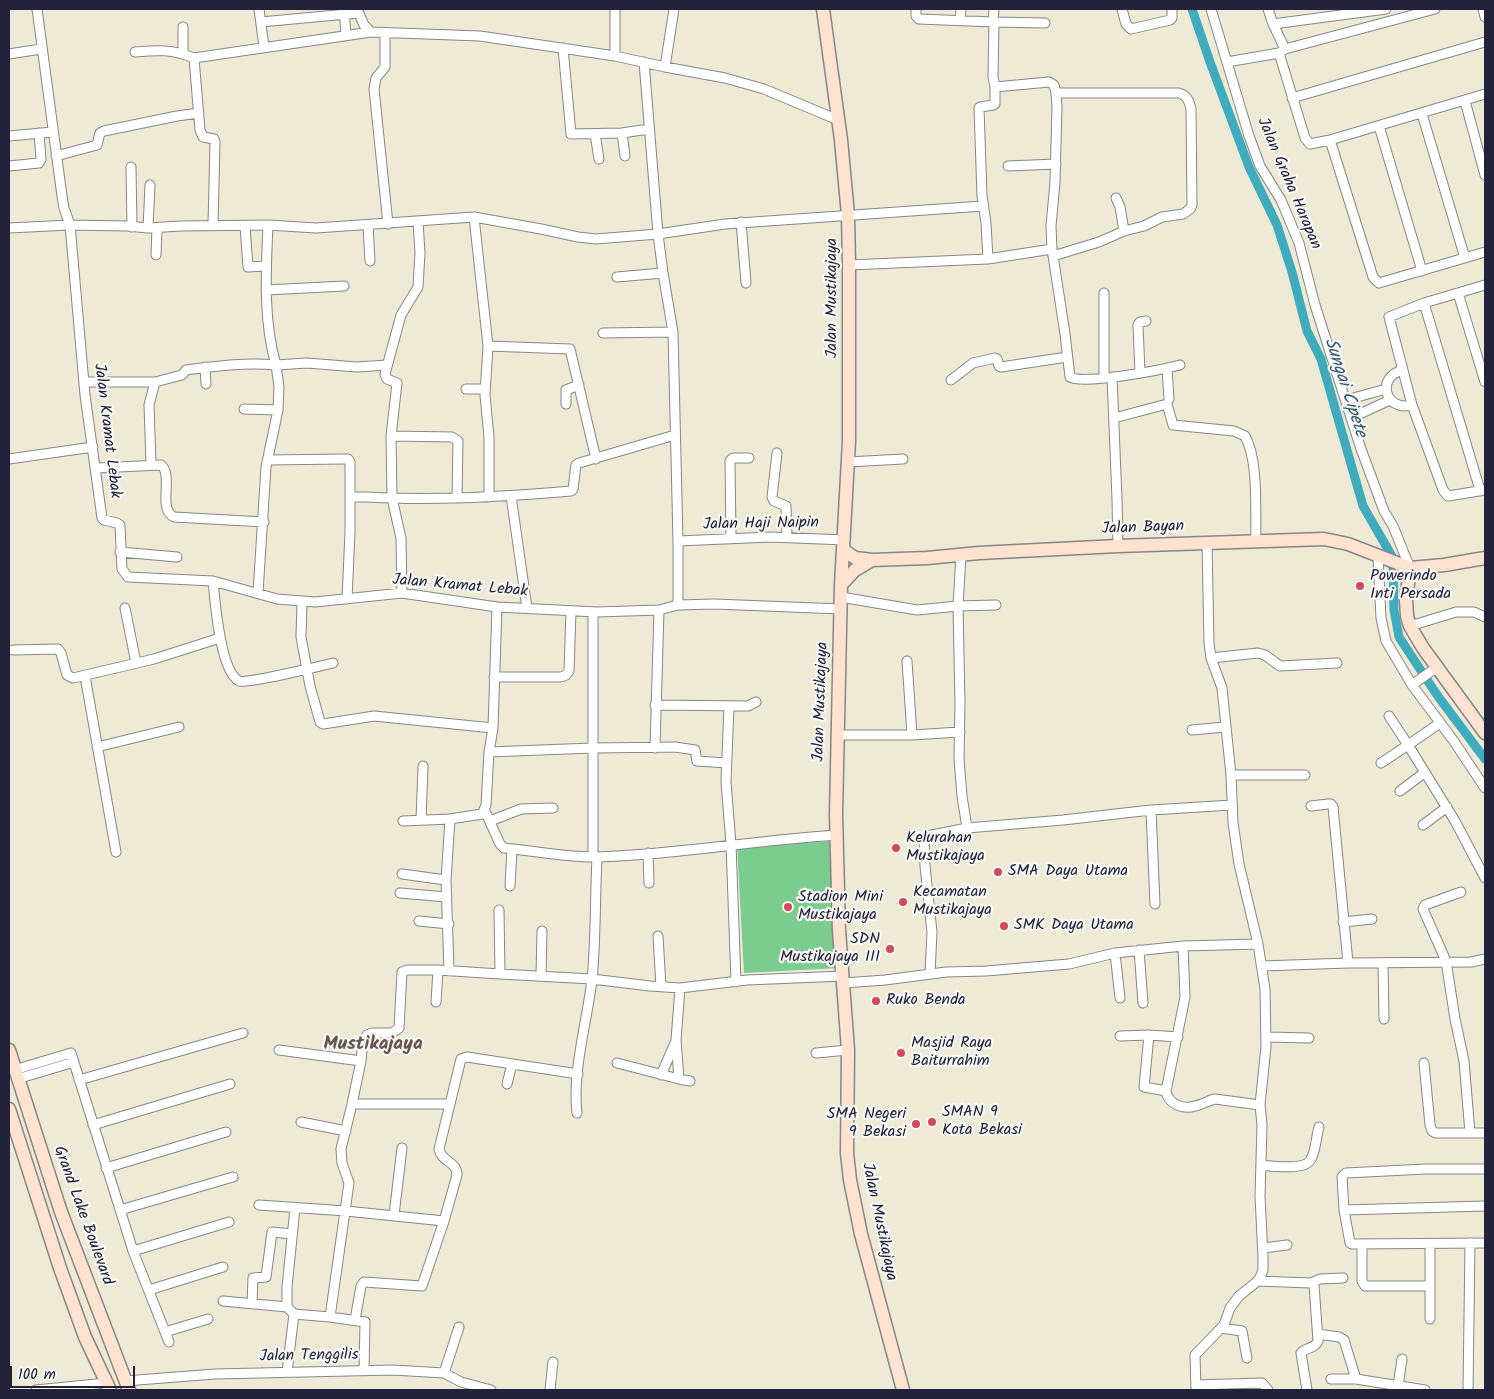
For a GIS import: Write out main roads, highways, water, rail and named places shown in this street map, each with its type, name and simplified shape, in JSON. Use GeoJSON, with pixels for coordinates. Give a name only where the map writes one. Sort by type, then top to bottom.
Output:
{"type":"FeatureCollection","features":[{"type":"Feature","properties":{"kind":"main road","name":"Jalan Mustikajaya"},"geometry":{"type":"LineString","coordinates":[[823,9],[838,120],[848,216],[848,462],[841,597],[837,735],[839,930],[848,1050],[847,1153],[850,1180],[861,1234],[904,1390]]}},
{"type":"Feature","properties":{"kind":"main road","name":"Jalan Bayan"},"geometry":{"type":"LineString","coordinates":[[845,545],[856,558],[872,560],[1118,546],[1335,540],[1404,566]]}},
{"type":"Feature","properties":{"kind":"main road"},"geometry":{"type":"LineString","coordinates":[[1485,558],[1444,565],[1404,566],[1407,616],[1410,626],[1434,669],[1485,733]]}},
{"type":"Feature","properties":{"kind":"main road"},"geometry":{"type":"LineString","coordinates":[[841,597],[855,570],[872,560]]}},
{"type":"Feature","properties":{"kind":"main road","name":"Grand Lake Boulevard"},"geometry":{"type":"LineString","coordinates":[[9,1050],[62,1212],[127,1386]]}},
{"type":"Feature","properties":{"kind":"main road"},"geometry":{"type":"LineString","coordinates":[[9,1110],[60,1268],[85,1337],[108,1387]]}},
{"type":"Feature","properties":{"kind":"main road"},"geometry":{"type":"LineString","coordinates":[[60,1268],[80,1260]]}},
{"type":"Feature","properties":{"kind":"waterway","name":"Sungai Cipete"},"geometry":{"type":"LineString","coordinates":[[1192,9],[1249,167],[1277,225],[1292,272],[1307,331],[1321,359],[1363,506],[1393,558],[1394,610],[1399,637],[1437,695],[1485,759]]}},
{"type":"Feature","properties":{"kind":"place","name":"Powerindo Inti Persada"},"geometry":{"type":"Point","coordinates":[1360,586]}},
{"type":"Feature","properties":{"kind":"place","name":"Kelurahan Mustikajaya"},"geometry":{"type":"Point","coordinates":[896,848]}},
{"type":"Feature","properties":{"kind":"place","name":"SMA Daya Utama"},"geometry":{"type":"Point","coordinates":[998,872]}},
{"type":"Feature","properties":{"kind":"place","name":"Kecamatan Mustikajaya"},"geometry":{"type":"Point","coordinates":[903,902]}},
{"type":"Feature","properties":{"kind":"place","name":"Stadion Mini Mustikajaya"},"geometry":{"type":"Point","coordinates":[788,907]}},
{"type":"Feature","properties":{"kind":"place","name":"SMK Daya Utama"},"geometry":{"type":"Point","coordinates":[1004,926]}},
{"type":"Feature","properties":{"kind":"place","name":"SDN Mustikajaya III"},"geometry":{"type":"Point","coordinates":[890,949]}},
{"type":"Feature","properties":{"kind":"place","name":"Ruko Benda"},"geometry":{"type":"Point","coordinates":[876,1001]}},
{"type":"Feature","properties":{"kind":"place","name":"Masjid Raya Baiturrahim"},"geometry":{"type":"Point","coordinates":[901,1053]}},
{"type":"Feature","properties":{"kind":"place","name":"SMAN 9 Kota Bekasi"},"geometry":{"type":"Point","coordinates":[932,1122]}},
{"type":"Feature","properties":{"kind":"place","name":"SMA Negeri 9 Bekasi"},"geometry":{"type":"Point","coordinates":[916,1124]}},
{"type":"Feature","properties":{"kind":"district","name":"Mustikajaya"},"geometry":{"type":"Point","coordinates":[373,1046]}}]}
